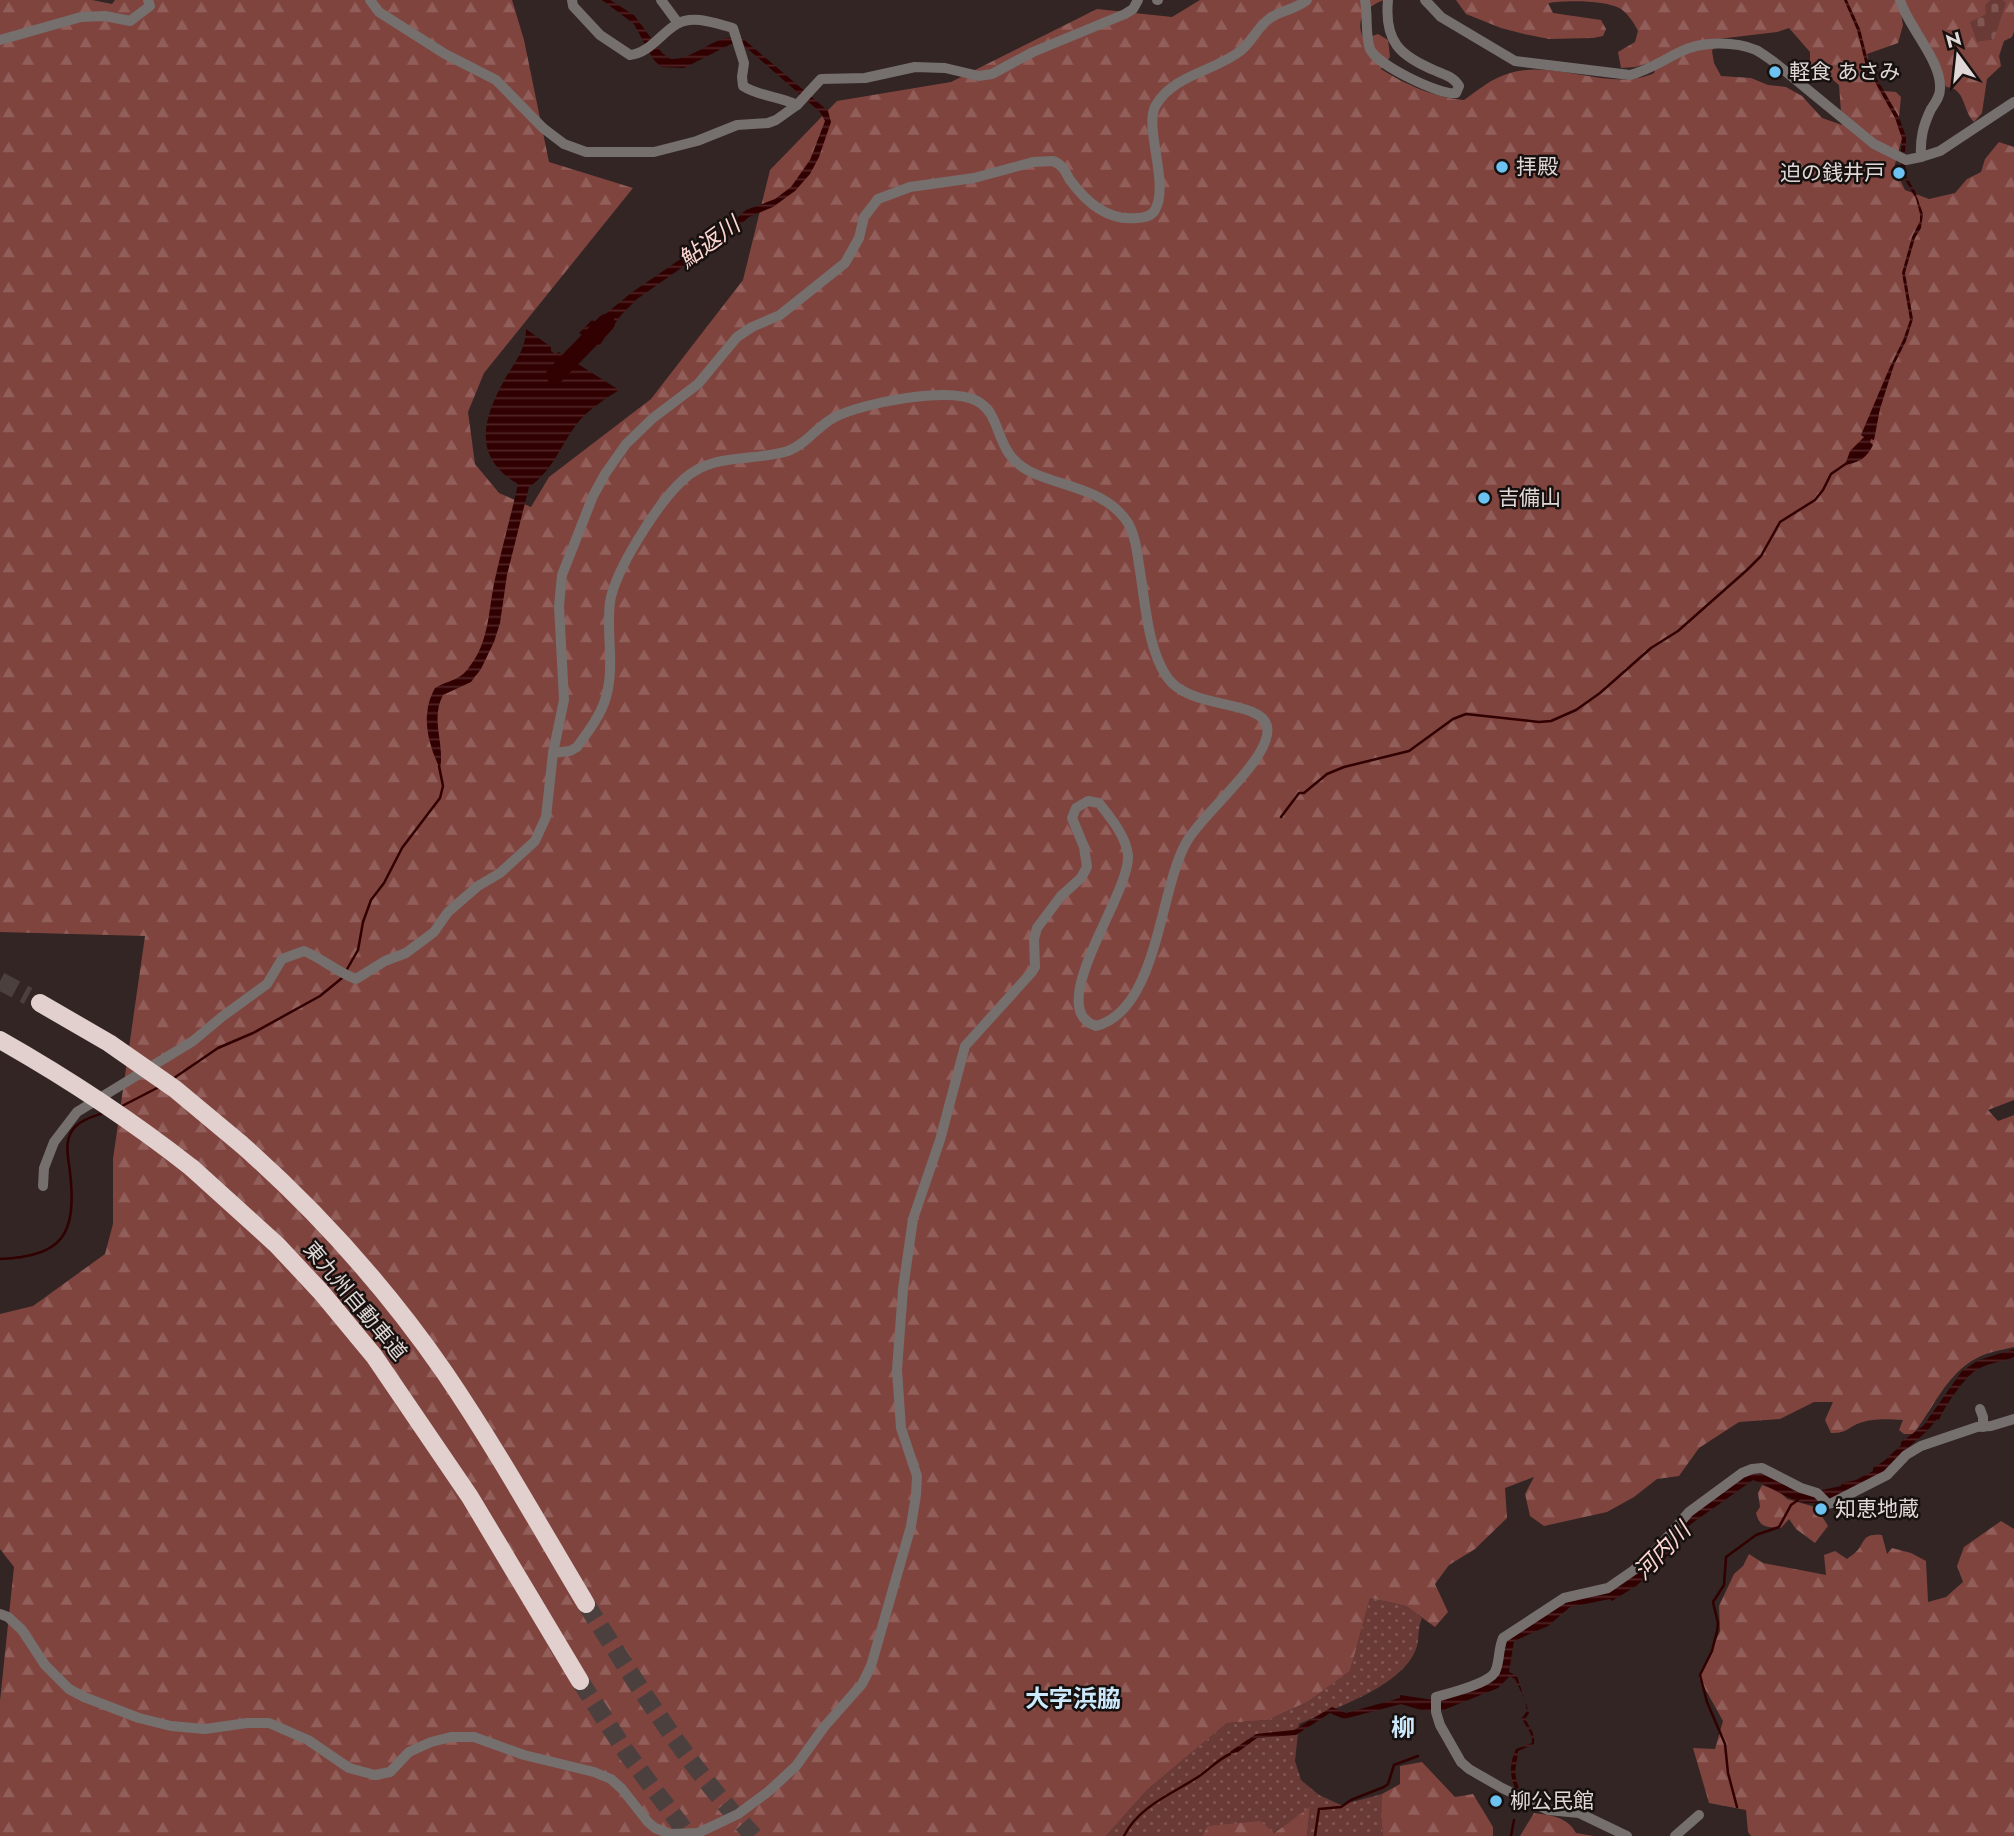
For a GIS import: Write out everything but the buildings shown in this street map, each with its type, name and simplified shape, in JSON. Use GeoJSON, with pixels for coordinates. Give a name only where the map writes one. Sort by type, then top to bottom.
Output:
{"type":"FeatureCollection","features":[{"type":"Feature","properties":{"kind":"highway","name":"東九州自動車道"},"geometry":{"type":"LineString","coordinates":[[34,1000],[109,1043],[175,1089],[270,1170],[340,1241],[402,1314],[445,1373],[586,1604]]}},
{"type":"Feature","properties":{"kind":"highway","name":"東九州自動車道"},"geometry":{"type":"LineString","coordinates":[[0,1040],[61,1075],[134,1123],[192,1167],[277,1245],[321,1292],[374,1356],[424,1427],[470,1497],[580,1681]]}},
{"type":"Feature","properties":{"kind":"street"},"geometry":{"type":"LineString","coordinates":[[0,40],[81,17],[105,16],[130,21],[150,6],[148,0]]}},
{"type":"Feature","properties":{"kind":"street"},"geometry":{"type":"LineString","coordinates":[[370,0],[379,12],[445,54],[496,80],[543,128],[564,144],[586,152],[654,152],[696,141],[737,125],[768,123],[803,99],[821,79],[865,78],[915,67],[945,68],[979,76],[992,74],[1033,52],[1125,14],[1133,9],[1138,0]]}},
{"type":"Feature","properties":{"kind":"street"},"geometry":{"type":"LineString","coordinates":[[572,0],[573,6],[600,35],[626,53],[636,54],[645,49],[678,23],[698,20],[733,27],[744,63],[743,86],[751,91],[788,100],[803,99]]}},
{"type":"Feature","properties":{"kind":"street"},"geometry":{"type":"LineString","coordinates":[[662,0],[678,23]]}},
{"type":"Feature","properties":{"kind":"street"},"geometry":{"type":"LineString","coordinates":[[43,1186],[44,1168],[54,1142],[77,1112],[193,1041],[267,984],[282,959],[304,951],[356,979],[385,961],[406,953],[434,932],[448,912],[478,886],[500,873],[535,841],[546,817],[553,753],[564,700],[559,606],[562,575],[599,485],[615,458],[640,429],[698,384],[737,337],[780,315],[845,263],[859,239],[867,211],[872,204],[887,194],[910,187],[974,178],[1033,162],[1053,161],[1065,170],[1082,195],[1096,208],[1111,216],[1136,218],[1153,214],[1159,191],[1152,117],[1156,104],[1176,84],[1237,54],[1270,18],[1294,9],[1307,0]]}},
{"type":"Feature","properties":{"kind":"street"},"geometry":{"type":"LineString","coordinates":[[1365,0],[1369,44],[1376,57],[1421,82],[1446,93],[1456,93],[1459,86],[1453,79],[1414,61],[1397,47],[1388,25],[1388,0]]}},
{"type":"Feature","properties":{"kind":"street"},"geometry":{"type":"LineString","coordinates":[[1425,0],[1441,17],[1516,61],[1630,75],[1643,72],[1680,51],[1698,45],[1749,47],[1774,62],[1874,144],[1906,160],[1940,151],[2014,102]]}},
{"type":"Feature","properties":{"kind":"street"},"geometry":{"type":"LineString","coordinates":[[1900,0],[1906,16],[1932,61],[1940,87],[1921,134],[1921,157]]}},
{"type":"Feature","properties":{"kind":"street"},"geometry":{"type":"LineString","coordinates":[[0,1614],[8,1617],[22,1630],[45,1665],[69,1689],[139,1718],[171,1726],[205,1730],[247,1723],[269,1723],[308,1740],[349,1768],[376,1775],[390,1772],[409,1752],[431,1742],[451,1737],[474,1737],[524,1755],[594,1772],[611,1779],[655,1828],[679,1835],[709,1829],[738,1814],[769,1791],[796,1766],[824,1727],[862,1684],[876,1653],[915,1506],[917,1476],[901,1428],[897,1393],[903,1289],[913,1219],[940,1140],[965,1046],[1032,972],[1037,928],[1061,896],[1085,872],[1087,862],[1084,846],[1072,818],[1076,808],[1088,801],[1099,803],[1104,809],[1123,840],[1128,856],[1118,895],[1080,980],[1078,1007],[1085,1020],[1096,1026],[1109,1021],[1126,1006],[1145,972],[1175,867],[1186,842],[1258,756],[1266,740],[1266,722],[1259,714],[1245,709],[1192,697],[1169,681],[1160,666],[1150,631],[1131,529],[1119,512],[1087,492],[1029,472],[1018,465],[1003,446],[992,416],[978,401],[965,397],[932,395],[891,401],[845,413],[832,419],[798,446],[776,453],[715,461],[684,478],[648,525],[614,584],[609,613],[608,688],[603,706],[577,747],[570,751],[553,753]]}},
{"type":"Feature","properties":{"kind":"street"},"geometry":{"type":"LineString","coordinates":[[1980,1409],[1983,1427]]}},
{"type":"Feature","properties":{"kind":"street"},"geometry":{"type":"LineString","coordinates":[[1628,1836],[1579,1813],[1548,1810],[1469,1769],[1448,1740],[1436,1712],[1436,1697],[1489,1678],[1497,1666],[1503,1638],[1564,1598],[1608,1588],[1634,1570],[1659,1547],[1689,1512],[1742,1473],[1762,1468],[1795,1486],[1817,1493],[1826,1502],[1832,1503],[1888,1475],[1906,1455],[1921,1446],[2014,1419]]}},
{"type":"Feature","properties":{"kind":"street"},"geometry":{"type":"LineString","coordinates":[[1675,1836],[1699,1815]]}},
{"type":"Feature","properties":{"kind":"green space"},"geometry":{"type":"Polygon","coordinates":[[[0,0],[92,0],[112,4],[115,0],[512,0],[524,40],[549,162],[633,188],[484,373],[468,412],[475,464],[499,493],[531,507],[549,477],[651,399],[743,280],[770,170],[837,101],[951,82],[1097,9],[1172,17],[1200,0],[1384,0],[1367,10],[1360,26],[1364,39],[1378,34],[1388,40],[1390,57],[1381,69],[1421,89],[1464,100],[1491,81],[1510,73],[1546,70],[1602,78],[1638,78],[1654,73],[1658,60],[1636,67],[1621,68],[1618,52],[1635,42],[1638,31],[1626,14],[1615,6],[1565,1],[1548,3],[1553,13],[1601,20],[1606,29],[1603,36],[1593,38],[1549,39],[1501,28],[1466,14],[1456,0],[1997,0],[1983,36],[1991,40],[1995,36],[2001,0],[2014,0],[2014,32],[2012,37],[2004,41],[1999,56],[2001,66],[1987,79],[1982,113],[1974,122],[1957,91],[1946,87],[1936,61],[1901,13],[1903,25],[1898,43],[1867,54],[1869,64],[1883,91],[1896,92],[1901,97],[1898,127],[1902,138],[1894,168],[1905,190],[1929,199],[1955,193],[1967,179],[1981,172],[1985,159],[1999,142],[2014,147],[2014,1100],[1988,1110],[1998,1121],[2014,1115],[2014,1347],[1985,1354],[1956,1373],[1913,1434],[1904,1434],[1899,1430],[1903,1420],[1886,1419],[1862,1422],[1843,1432],[1831,1433],[1825,1420],[1833,1402],[1814,1402],[1780,1419],[1739,1422],[1699,1448],[1679,1476],[1657,1479],[1634,1497],[1607,1512],[1544,1526],[1530,1516],[1525,1494],[1534,1477],[1505,1488],[1507,1518],[1475,1549],[1449,1565],[1435,1584],[1448,1612],[1435,1627],[1406,1606],[1370,1598],[1350,1671],[1309,1701],[1268,1720],[1227,1723],[1147,1790],[1106,1836],[0,1836],[0,1701],[14,1567],[0,1549],[0,1314],[33,1306],[105,1254],[113,1224],[113,1159],[145,936],[0,932],[0,0]],[[1789,28],[1777,32],[1718,39],[1712,51],[1714,63],[1721,76],[1751,78],[1768,85],[1786,87],[1802,96],[1822,118],[1842,125],[1839,85],[1810,68],[1810,52],[1789,28]]]}},
{"type":"Feature","properties":{"kind":"green space"},"geometry":{"type":"Polygon","coordinates":[[[1990,0],[2003,0],[2006,3],[1994,39],[1977,42],[1970,22],[1986,14],[1985,5],[1990,0]]]}},
{"type":"Feature","properties":{"kind":"green space"},"geometry":{"type":"Polygon","coordinates":[[[1762,1485],[1780,1492],[1787,1499],[1815,1507],[1815,1512],[1828,1526],[1815,1543],[1796,1529],[1789,1519],[1781,1528],[1762,1524],[1756,1513],[1760,1507],[1758,1493],[1762,1485]]]}},
{"type":"Feature","properties":{"kind":"green space"},"geometry":{"type":"Polygon","coordinates":[[[2001,1521],[2014,1529],[2014,1836],[1751,1836],[1748,1832],[1746,1810],[1709,1803],[1693,1748],[1715,1749],[1723,1721],[1699,1678],[1720,1631],[1719,1606],[1734,1574],[1743,1566],[1749,1554],[1763,1563],[1826,1575],[1824,1555],[1835,1551],[1847,1559],[1868,1536],[1882,1535],[1887,1554],[1892,1548],[1911,1553],[1926,1561],[1928,1602],[1946,1597],[1963,1582],[1957,1566],[1964,1547],[2001,1521]]]}},
{"type":"Feature","properties":{"kind":"green space"},"geometry":{"type":"Polygon","coordinates":[[[1370,1598],[1406,1606],[1422,1618],[1416,1649],[1397,1674],[1382,1685],[1299,1724],[1295,1761],[1301,1780],[1319,1795],[1341,1805],[1382,1794],[1383,1836],[1307,1836],[1310,1808],[1273,1833],[1209,1826],[1202,1836],[1106,1836],[1147,1790],[1227,1723],[1268,1720],[1309,1701],[1350,1671],[1370,1598]]]}},
{"type":"Feature","properties":{"kind":"green space"},"geometry":{"type":"Polygon","coordinates":[[[1422,1762],[1455,1797],[1473,1794],[1493,1827],[1493,1836],[1383,1836],[1382,1794],[1400,1784],[1400,1766],[1422,1762]]]}},
{"type":"Feature","properties":{"kind":"green space"},"geometry":{"type":"Polygon","coordinates":[[[1310,1807],[1307,1836],[1202,1836],[1208,1826],[1260,1821],[1274,1833],[1310,1807]]]}},
{"type":"Feature","properties":{"kind":"green space"},"geometry":{"type":"Polygon","coordinates":[[[1534,1813],[1558,1818],[1568,1823],[1576,1833],[1594,1836],[1520,1836],[1534,1813]]]}},
{"type":"Feature","properties":{"kind":"water"},"geometry":{"type":"Polygon","coordinates":[[[602,0],[610,0],[634,15],[662,53],[671,59],[690,55],[721,39],[741,37],[828,111],[831,122],[819,157],[810,174],[795,191],[773,207],[749,217],[727,236],[637,299],[621,315],[599,346],[579,333],[592,320],[596,322],[631,293],[723,230],[746,210],[775,199],[791,187],[810,160],[825,121],[820,112],[741,43],[731,44],[684,68],[661,67],[653,59],[634,24],[602,0]]]}},
{"type":"Feature","properties":{"kind":"water"},"geometry":{"type":"Polygon","coordinates":[[[1844,0],[1847,0],[1860,29],[1869,65],[1899,117],[1906,137],[1905,153],[1901,153],[1902,138],[1895,118],[1866,66],[1857,30],[1844,0]]]}},
{"type":"Feature","properties":{"kind":"water"},"geometry":{"type":"Polygon","coordinates":[[[1901,163],[1905,164],[1906,176],[1923,214],[1921,228],[1915,238],[1905,273],[1913,319],[1880,409],[1874,440],[1871,439],[1870,442],[1873,445],[1862,459],[1845,465],[1850,451],[1864,437],[1861,435],[1910,320],[1902,273],[1920,214],[1916,199],[1903,176],[1901,163]]]}},
{"type":"Feature","properties":{"kind":"water"},"geometry":{"type":"Polygon","coordinates":[[[526,329],[551,347],[555,354],[559,352],[619,390],[580,420],[550,466],[529,487],[494,642],[481,669],[471,682],[443,695],[439,704],[440,769],[427,729],[428,708],[435,688],[463,674],[475,660],[484,638],[518,484],[503,473],[487,449],[487,421],[498,392],[517,360],[526,329]]]}},
{"type":"Feature","properties":{"kind":"water","name":"河内川"},"geometry":{"type":"Polygon","coordinates":[[[2014,1349],[2014,1357],[1985,1366],[1971,1374],[1955,1393],[1939,1420],[1876,1479],[1841,1496],[1813,1503],[1792,1499],[1753,1480],[1691,1524],[1662,1563],[1636,1586],[1612,1601],[1610,1599],[1570,1607],[1548,1626],[1514,1641],[1509,1672],[1517,1676],[1524,1699],[1515,1679],[1510,1676],[1498,1688],[1441,1711],[1421,1710],[1401,1704],[1344,1719],[1330,1713],[1296,1735],[1257,1738],[1238,1752],[1229,1754],[1256,1734],[1294,1730],[1332,1707],[1346,1713],[1400,1698],[1400,1695],[1440,1701],[1492,1680],[1506,1641],[1566,1602],[1643,1568],[1687,1519],[1746,1475],[1760,1473],[1803,1494],[1856,1480],[1873,1471],[1901,1442],[1923,1426],[1962,1371],[1979,1360],[2014,1349]]]}},
{"type":"Feature","properties":{"kind":"water"},"geometry":{"type":"Polygon","coordinates":[[[1525,1702],[1529,1713],[1525,1719],[1533,1734],[1534,1744],[1518,1751],[1516,1774],[1519,1789],[1515,1788],[1512,1778],[1512,1759],[1516,1749],[1532,1743],[1530,1732],[1522,1718],[1527,1711],[1525,1702]]]}},
{"type":"Feature","properties":{"kind":"waterway","name":"鮎返川"},"geometry":{"type":"LineString","coordinates":[[555,375],[606,323]]}},
{"type":"Feature","properties":{"kind":"waterway"},"geometry":{"type":"LineString","coordinates":[[1281,817],[1299,793],[1304,793],[1327,774],[1344,767],[1409,751],[1453,719],[1466,714],[1539,722],[1551,721],[1576,710],[1600,693],[1651,648],[1678,631],[1747,570],[1761,556],[1780,522],[1815,500],[1831,474],[1847,463]]}},
{"type":"Feature","properties":{"kind":"waterway"},"geometry":{"type":"LineString","coordinates":[[174,1078],[218,1048],[253,1033],[320,996],[342,978],[358,950],[363,922],[371,900],[384,883],[402,848],[440,798],[443,786],[439,766]]}},
{"type":"Feature","properties":{"kind":"waterway"},"geometry":{"type":"LineString","coordinates":[[122,1106],[159,1087]]}},
{"type":"Feature","properties":{"kind":"waterway"},"geometry":{"type":"LineString","coordinates":[[0,1259],[38,1253],[52,1247],[61,1238],[68,1226],[71,1212],[72,1194],[67,1148],[69,1136],[79,1123],[106,1112]]}},
{"type":"Feature","properties":{"kind":"waterway"},"geometry":{"type":"LineString","coordinates":[[1737,1807],[1728,1773],[1725,1744],[1707,1702],[1700,1675],[1712,1651],[1717,1631],[1713,1602],[1724,1585],[1726,1557],[1756,1535],[1779,1527],[1791,1505],[1798,1500]]}},
{"type":"Feature","properties":{"kind":"waterway"},"geometry":{"type":"LineString","coordinates":[[1124,1836],[1147,1809],[1230,1754]]}},
{"type":"Feature","properties":{"kind":"waterway"},"geometry":{"type":"LineString","coordinates":[[1315,1836],[1319,1809],[1341,1807],[1351,1800],[1384,1787],[1388,1784],[1394,1765],[1418,1756]]}},
{"type":"Feature","properties":{"kind":"waterway"},"geometry":{"type":"LineString","coordinates":[[1511,1836],[1514,1820]]}},
{"type":"Feature","properties":{"kind":"tunnel"},"geometry":{"type":"LineString","coordinates":[[0,981],[28,996]]}},
{"type":"Feature","properties":{"kind":"tunnel"},"geometry":{"type":"LineString","coordinates":[[586,1604],[685,1753],[754,1836]]}},
{"type":"Feature","properties":{"kind":"tunnel"},"geometry":{"type":"LineString","coordinates":[[580,1681],[626,1752],[689,1836]]}},
{"type":"Feature","properties":{"kind":"place","name":"軽食 あさみ"},"geometry":{"type":"Point","coordinates":[1775,72]}},
{"type":"Feature","properties":{"kind":"place","name":"拝殿"},"geometry":{"type":"Point","coordinates":[1502,167]}},
{"type":"Feature","properties":{"kind":"place","name":"迫の銭井戸"},"geometry":{"type":"Point","coordinates":[1899,173]}},
{"type":"Feature","properties":{"kind":"place","name":"吉備山"},"geometry":{"type":"Point","coordinates":[1484,498]}},
{"type":"Feature","properties":{"kind":"place","name":"知恵地蔵"},"geometry":{"type":"Point","coordinates":[1821,1509]}},
{"type":"Feature","properties":{"kind":"place","name":"柳公民館"},"geometry":{"type":"Point","coordinates":[1496,1801]}},
{"type":"Feature","properties":{"kind":"district","name":"大字浜脇"},"geometry":{"type":"Point","coordinates":[1073,1698]}},
{"type":"Feature","properties":{"kind":"district","name":"柳"},"geometry":{"type":"Point","coordinates":[1403,1727]}}]}
